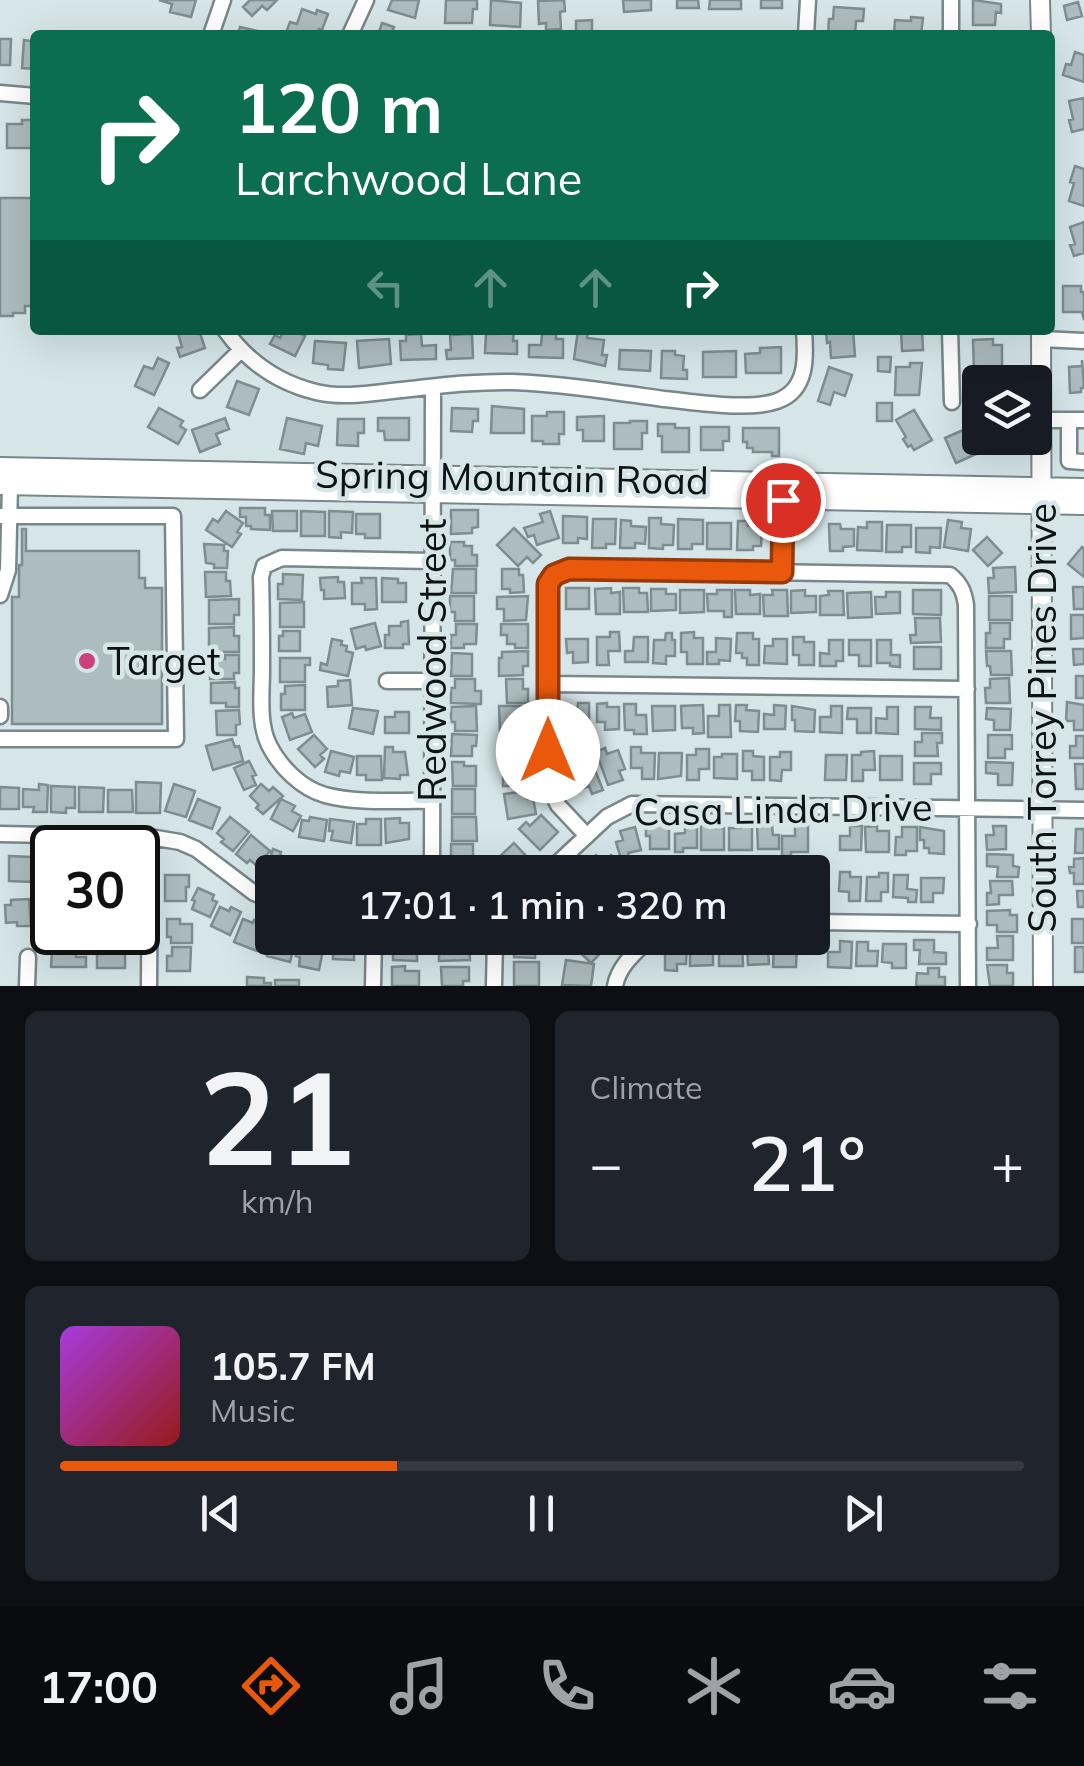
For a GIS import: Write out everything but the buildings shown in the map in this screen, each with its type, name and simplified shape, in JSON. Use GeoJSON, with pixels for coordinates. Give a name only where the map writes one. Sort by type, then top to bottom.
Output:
{"type":"FeatureCollection","features":[{"type":"Feature","properties":{"kind":"main road"},"geometry":{"type":"LineString","coordinates":[[1040,0],[1041,30]]}},
{"type":"Feature","properties":{"kind":"main road","name":"South Torrey Pines Drive"},"geometry":{"type":"LineString","coordinates":[[1042,335],[1042,365]]}},
{"type":"Feature","properties":{"kind":"main road","name":"South Torrey Pines Drive"},"geometry":{"type":"LineString","coordinates":[[1042,455],[1043,986]]}},
{"type":"Feature","properties":{"kind":"main road","name":"Spring Mountain Road"},"geometry":{"type":"LineString","coordinates":[[0,466],[248,471],[432,484]]}},
{"type":"Feature","properties":{"kind":"main road"},"geometry":{"type":"LineString","coordinates":[[76,487],[84,480],[106,477],[106,469]]}},
{"type":"Feature","properties":{"kind":"main road"},"geometry":{"type":"LineString","coordinates":[[179,488],[183,482],[207,481],[248,471]]}},
{"type":"Feature","properties":{"kind":"main road","name":"Spring Mountain Road"},"geometry":{"type":"LineString","coordinates":[[5,485],[179,488],[432,484],[1042,496],[1084,488]]}},
{"type":"Feature","properties":{"kind":"main road","name":"Spring Mountain Road"},"geometry":{"type":"LineString","coordinates":[[1042,496],[1084,506]]}},
{"type":"Feature","properties":{"kind":"street"},"geometry":{"type":"LineString","coordinates":[[213,30],[222,0]]}},
{"type":"Feature","properties":{"kind":"street"},"geometry":{"type":"LineString","coordinates":[[352,30],[366,0]]}},
{"type":"Feature","properties":{"kind":"street"},"geometry":{"type":"LineString","coordinates":[[806,30],[808,0]]}},
{"type":"Feature","properties":{"kind":"street"},"geometry":{"type":"LineString","coordinates":[[951,30],[952,0]]}},
{"type":"Feature","properties":{"kind":"street"},"geometry":{"type":"LineString","coordinates":[[0,93],[30,96]]}},
{"type":"Feature","properties":{"kind":"street"},"geometry":{"type":"LineString","coordinates":[[229,335],[252,362],[284,382],[318,393],[352,396],[509,382],[705,404],[759,405],[780,400],[796,388],[806,356],[804,335]]}},
{"type":"Feature","properties":{"kind":"street"},"geometry":{"type":"LineString","coordinates":[[950,335],[952,402]]}},
{"type":"Feature","properties":{"kind":"street"},"geometry":{"type":"LineString","coordinates":[[1042,335],[1084,340]]}},
{"type":"Feature","properties":{"kind":"street"},"geometry":{"type":"LineString","coordinates":[[200,390],[240,351]]}},
{"type":"Feature","properties":{"kind":"street","name":"Redwood Street"},"geometry":{"type":"LineString","coordinates":[[432,387],[432,855]]}},
{"type":"Feature","properties":{"kind":"street"},"geometry":{"type":"LineString","coordinates":[[1076,420],[1070,462],[1084,462]]}},
{"type":"Feature","properties":{"kind":"street"},"geometry":{"type":"LineString","coordinates":[[0,595],[5,485]]}},
{"type":"Feature","properties":{"kind":"street"},"geometry":{"type":"LineString","coordinates":[[5,516],[172,516],[179,511],[179,488]]}},
{"type":"Feature","properties":{"kind":"street"},"geometry":{"type":"LineString","coordinates":[[782,572],[783,491]]}},
{"type":"Feature","properties":{"kind":"street"},"geometry":{"type":"LineString","coordinates":[[0,738],[176,739],[172,516]]}},
{"type":"Feature","properties":{"kind":"street"},"geometry":{"type":"LineString","coordinates":[[431,560],[282,558],[264,566],[262,704],[269,745],[296,780],[321,794],[351,800],[432,800]]}},
{"type":"Feature","properties":{"kind":"street"},"geometry":{"type":"LineString","coordinates":[[587,836],[558,805],[548,784],[548,584],[554,575],[569,569],[950,576],[964,592],[966,606],[968,986]]}},
{"type":"Feature","properties":{"kind":"street"},"geometry":{"type":"LineString","coordinates":[[387,681],[432,681]]}},
{"type":"Feature","properties":{"kind":"street"},"geometry":{"type":"LineString","coordinates":[[548,684],[966,689]]}},
{"type":"Feature","properties":{"kind":"street","name":"Casa Linda Drive"},"geometry":{"type":"LineString","coordinates":[[566,855],[607,816],[632,804],[1084,810]]}},
{"type":"Feature","properties":{"kind":"street"},"geometry":{"type":"LineString","coordinates":[[0,834],[30,835]]}},
{"type":"Feature","properties":{"kind":"street"},"geometry":{"type":"LineString","coordinates":[[160,839],[196,850],[255,892]]}},
{"type":"Feature","properties":{"kind":"street"},"geometry":{"type":"LineString","coordinates":[[830,922],[969,924]]}},
{"type":"Feature","properties":{"kind":"street"},"geometry":{"type":"LineString","coordinates":[[150,955],[150,986]]}},
{"type":"Feature","properties":{"kind":"street"},"geometry":{"type":"LineString","coordinates":[[374,955],[374,986]]}},
{"type":"Feature","properties":{"kind":"street"},"geometry":{"type":"LineString","coordinates":[[494,955],[494,986]]}},
{"type":"Feature","properties":{"kind":"street"},"geometry":{"type":"LineString","coordinates":[[615,986],[617,975],[633,955]]}},
{"type":"Feature","properties":{"kind":"street"},"geometry":{"type":"LineString","coordinates":[[27,986],[28,957]]}},
{"type":"Feature","properties":{"kind":"place","name":"Target"},"geometry":{"type":"Point","coordinates":[87,661]}},
{"type":"Feature","properties":{"kind":"route"},"geometry":{"type":"LineString","coordinates":[[548,751],[548,584],[554,575],[569,569],[782,572],[783,500]]}}]}
